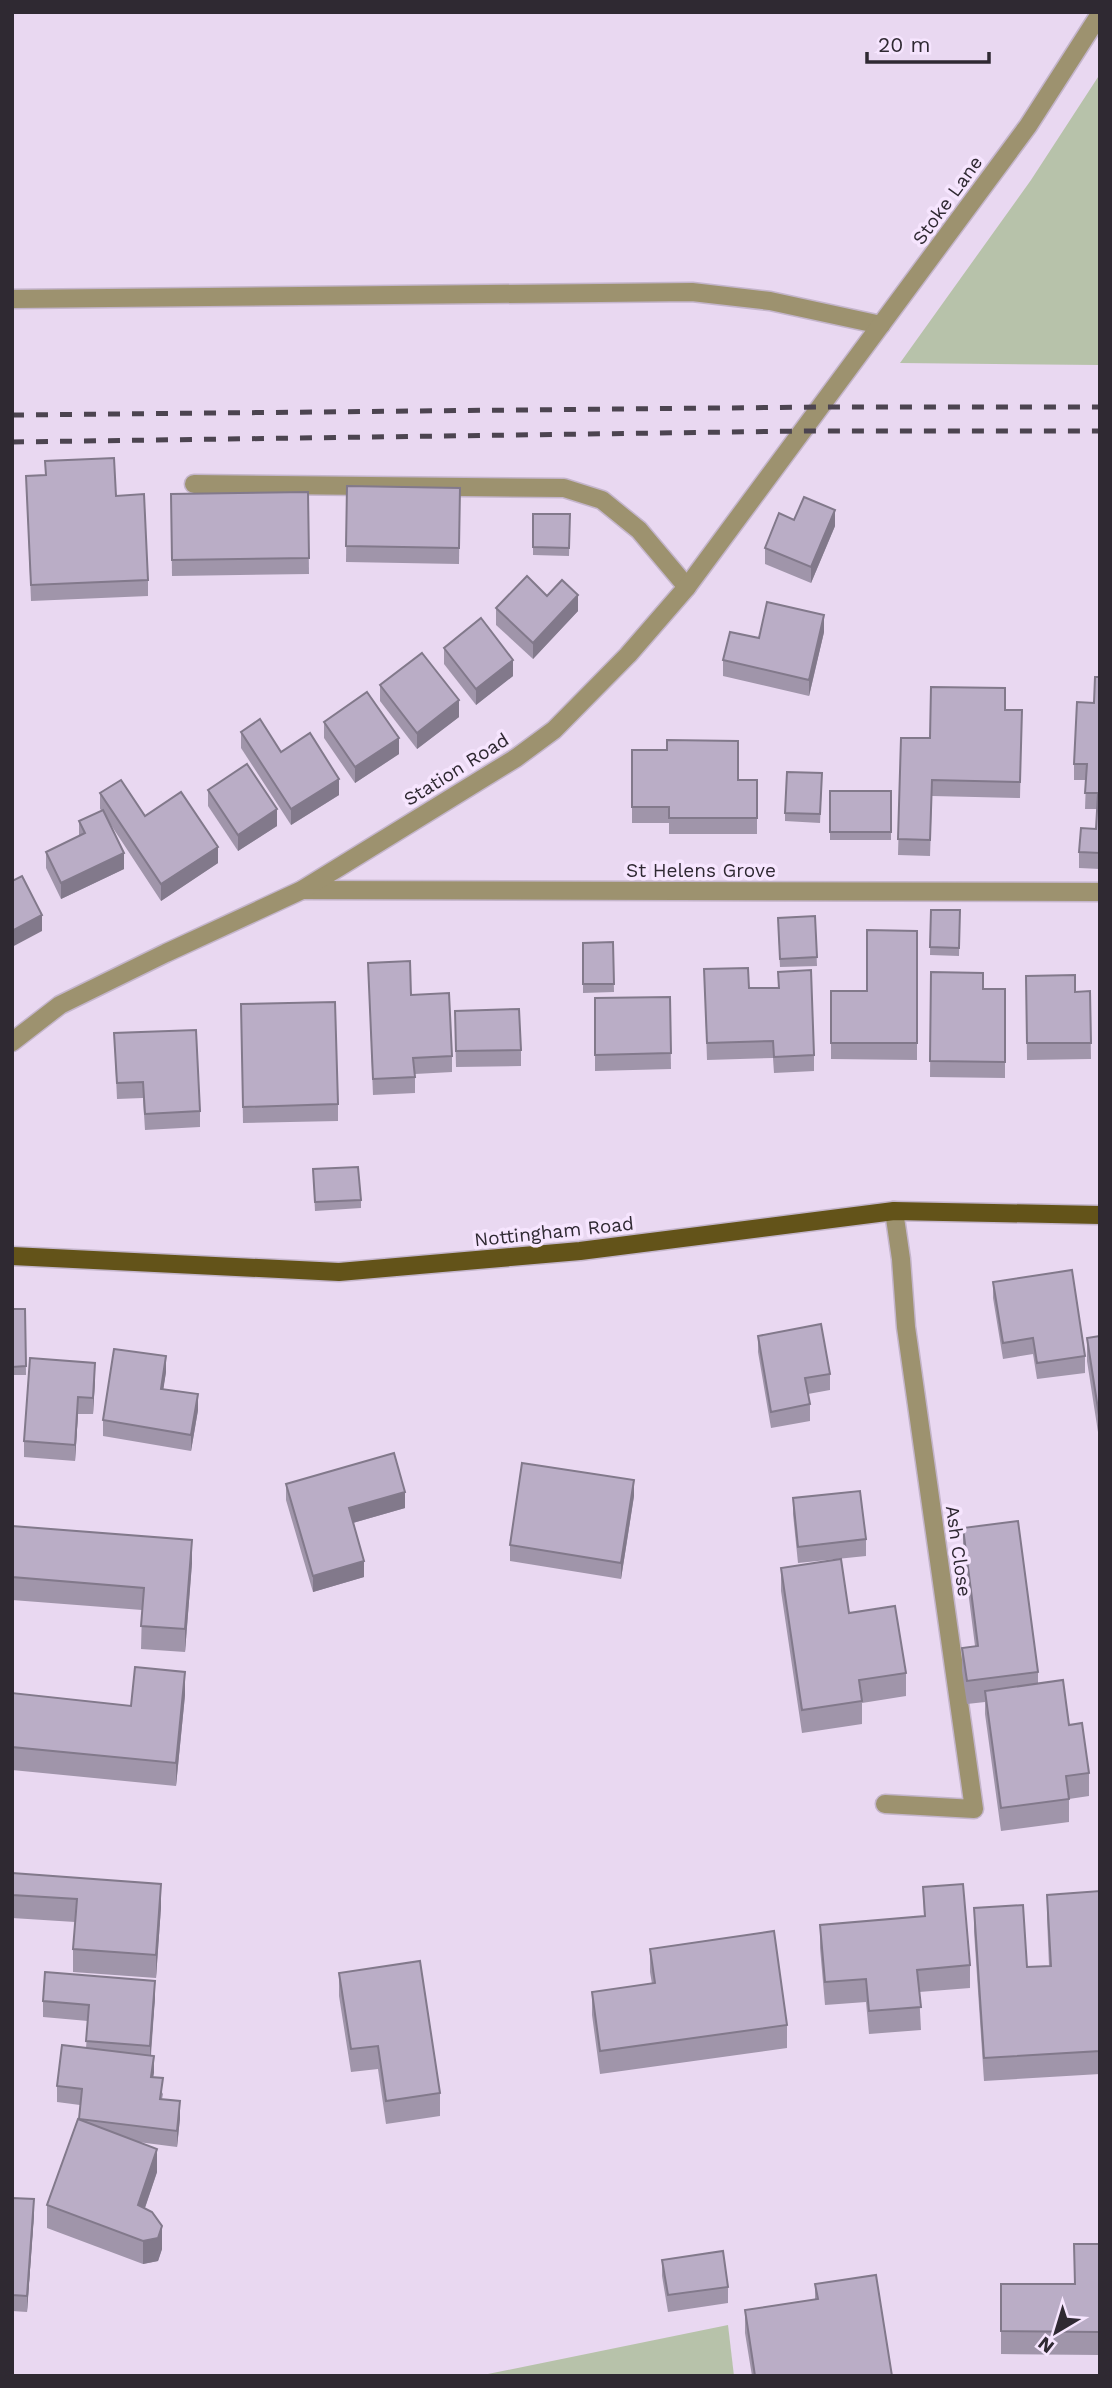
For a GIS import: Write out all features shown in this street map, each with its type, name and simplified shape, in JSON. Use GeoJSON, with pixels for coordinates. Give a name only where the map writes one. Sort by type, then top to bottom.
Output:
{"type":"FeatureCollection","features":[{"type":"Feature","properties":{"kind":"main road","name":"Nottingham Road"},"geometry":{"type":"LineString","coordinates":[[12,1256],[339,1272],[580,1251],[894,1211],[1100,1215]]}},
{"type":"Feature","properties":{"kind":"street","name":"Stoke Lane"},"geometry":{"type":"LineString","coordinates":[[821,407],[1028,126],[1100,14]]}},
{"type":"Feature","properties":{"kind":"street"},"geometry":{"type":"LineString","coordinates":[[12,299],[692,292],[770,301],[881,325]]}},
{"type":"Feature","properties":{"kind":"street","name":"Station Road"},"geometry":{"type":"LineString","coordinates":[[12,1042],[60,1005],[302,890],[516,758],[554,730],[628,655],[687,587],[821,407]]}},
{"type":"Feature","properties":{"kind":"street"},"geometry":{"type":"LineString","coordinates":[[194,484],[564,488],[602,500],[639,530],[687,587]]}},
{"type":"Feature","properties":{"kind":"street","name":"St Helens Grove"},"geometry":{"type":"LineString","coordinates":[[302,890],[1100,892]]}},
{"type":"Feature","properties":{"kind":"street","name":"Ash Close"},"geometry":{"type":"LineString","coordinates":[[885,1804],[974,1809],[906,1327],[894,1211]]}},
{"type":"Feature","properties":{"kind":"green space"},"geometry":{"type":"Polygon","coordinates":[[[1100,74],[1100,365],[900,363],[1031,180],[1100,74]]]}},
{"type":"Feature","properties":{"kind":"green space"},"geometry":{"type":"Polygon","coordinates":[[[728,2325],[734,2376],[478,2376],[728,2325]]]}},
{"type":"Feature","properties":{"kind":"building"},"geometry":{"type":"Polygon","coordinates":[[[114,458],[116,496],[144,494],[148,580],[31,585],[26,476],[46,475],[45,461],[114,458]]]}},
{"type":"Feature","properties":{"kind":"building"},"geometry":{"type":"Polygon","coordinates":[[[347,486],[460,488],[459,548],[346,546],[347,486]]]}},
{"type":"Feature","properties":{"kind":"building"},"geometry":{"type":"Polygon","coordinates":[[[308,492],[309,558],[172,560],[171,494],[308,492]]]}},
{"type":"Feature","properties":{"kind":"building"},"geometry":{"type":"Polygon","coordinates":[[[804,497],[835,510],[811,567],[765,548],[779,513],[794,520],[804,497]]]}},
{"type":"Feature","properties":{"kind":"building"},"geometry":{"type":"Polygon","coordinates":[[[533,514],[570,514],[569,548],[533,547],[533,514]]]}},
{"type":"Feature","properties":{"kind":"building"},"geometry":{"type":"Polygon","coordinates":[[[527,576],[547,596],[562,580],[578,595],[533,643],[496,608],[527,576]]]}},
{"type":"Feature","properties":{"kind":"building"},"geometry":{"type":"Polygon","coordinates":[[[767,602],[824,615],[809,680],[723,660],[730,632],[759,638],[767,602]]]}},
{"type":"Feature","properties":{"kind":"building"},"geometry":{"type":"Polygon","coordinates":[[[481,618],[513,660],[476,689],[444,648],[481,618]]]}},
{"type":"Feature","properties":{"kind":"building"},"geometry":{"type":"Polygon","coordinates":[[[422,653],[459,700],[417,733],[380,685],[422,653]]]}},
{"type":"Feature","properties":{"kind":"building"},"geometry":{"type":"Polygon","coordinates":[[[1095,677],[1100,677],[1100,853],[1079,852],[1081,828],[1096,829],[1098,793],[1085,793],[1087,764],[1074,764],[1077,702],[1094,703],[1095,677]]]}},
{"type":"Feature","properties":{"kind":"building"},"geometry":{"type":"Polygon","coordinates":[[[931,687],[1005,688],[1005,710],[1022,710],[1020,782],[932,780],[930,840],[898,839],[901,738],[930,738],[931,687]]]}},
{"type":"Feature","properties":{"kind":"building"},"geometry":{"type":"Polygon","coordinates":[[[367,692],[399,738],[355,767],[324,722],[367,692]]]}},
{"type":"Feature","properties":{"kind":"building"},"geometry":{"type":"Polygon","coordinates":[[[260,719],[281,752],[310,733],[339,779],[291,809],[241,732],[260,719]]]}},
{"type":"Feature","properties":{"kind":"building"},"geometry":{"type":"Polygon","coordinates":[[[667,740],[738,741],[738,780],[757,780],[757,818],[669,818],[669,807],[632,807],[632,750],[667,750],[667,740]]]}},
{"type":"Feature","properties":{"kind":"building"},"geometry":{"type":"Polygon","coordinates":[[[247,764],[277,809],[238,835],[208,790],[247,764]]]}},
{"type":"Feature","properties":{"kind":"building"},"geometry":{"type":"Polygon","coordinates":[[[787,772],[822,773],[820,814],[785,813],[787,772]]]}},
{"type":"Feature","properties":{"kind":"building"},"geometry":{"type":"Polygon","coordinates":[[[121,780],[145,816],[181,792],[218,847],[161,884],[100,793],[121,780]]]}},
{"type":"Feature","properties":{"kind":"building"},"geometry":{"type":"Polygon","coordinates":[[[830,791],[891,791],[891,832],[830,832],[830,791]]]}},
{"type":"Feature","properties":{"kind":"building"},"geometry":{"type":"Polygon","coordinates":[[[103,810],[124,853],[61,883],[46,852],[85,833],[79,821],[103,810]]]}},
{"type":"Feature","properties":{"kind":"building"},"geometry":{"type":"Polygon","coordinates":[[[22,876],[42,915],[12,931],[12,881],[22,876]]]}},
{"type":"Feature","properties":{"kind":"building"},"geometry":{"type":"Polygon","coordinates":[[[931,910],[960,910],[959,948],[930,947],[931,910]]]}},
{"type":"Feature","properties":{"kind":"building"},"geometry":{"type":"Polygon","coordinates":[[[815,916],[817,957],[780,959],[778,918],[815,916]]]}},
{"type":"Feature","properties":{"kind":"building"},"geometry":{"type":"Polygon","coordinates":[[[867,930],[917,931],[917,1043],[831,1043],[831,991],[867,991],[867,930]]]}},
{"type":"Feature","properties":{"kind":"building"},"geometry":{"type":"Polygon","coordinates":[[[613,942],[614,984],[583,984],[583,943],[613,942]]]}},
{"type":"Feature","properties":{"kind":"building"},"geometry":{"type":"Polygon","coordinates":[[[410,961],[411,995],[449,993],[452,1056],[413,1058],[415,1077],[373,1079],[368,963],[410,961]]]}},
{"type":"Feature","properties":{"kind":"building"},"geometry":{"type":"Polygon","coordinates":[[[748,968],[749,988],[779,988],[778,972],[811,970],[814,1055],[774,1057],[773,1041],[707,1043],[704,969],[748,968]]]}},
{"type":"Feature","properties":{"kind":"building"},"geometry":{"type":"Polygon","coordinates":[[[931,972],[983,973],[983,989],[1005,989],[1005,1062],[930,1061],[931,972]]]}},
{"type":"Feature","properties":{"kind":"building"},"geometry":{"type":"Polygon","coordinates":[[[1075,975],[1075,992],[1090,991],[1091,1043],[1027,1043],[1026,976],[1075,975]]]}},
{"type":"Feature","properties":{"kind":"building"},"geometry":{"type":"Polygon","coordinates":[[[670,997],[671,1053],[595,1055],[595,998],[670,997]]]}},
{"type":"Feature","properties":{"kind":"building"},"geometry":{"type":"Polygon","coordinates":[[[335,1002],[338,1104],[243,1107],[241,1004],[335,1002]]]}},
{"type":"Feature","properties":{"kind":"building"},"geometry":{"type":"Polygon","coordinates":[[[519,1009],[521,1050],[456,1051],[455,1011],[519,1009]]]}},
{"type":"Feature","properties":{"kind":"building"},"geometry":{"type":"Polygon","coordinates":[[[196,1030],[200,1111],[145,1114],[143,1082],[117,1083],[114,1033],[196,1030]]]}},
{"type":"Feature","properties":{"kind":"building"},"geometry":{"type":"Polygon","coordinates":[[[358,1167],[361,1200],[315,1202],[313,1169],[358,1167]]]}},
{"type":"Feature","properties":{"kind":"building"},"geometry":{"type":"Polygon","coordinates":[[[1072,1270],[1085,1356],[1037,1363],[1033,1338],[1003,1343],[993,1282],[1072,1270]]]}},
{"type":"Feature","properties":{"kind":"building"},"geometry":{"type":"Polygon","coordinates":[[[12,1309],[25,1309],[26,1366],[12,1367],[12,1309]]]}},
{"type":"Feature","properties":{"kind":"building"},"geometry":{"type":"Polygon","coordinates":[[[821,1324],[830,1374],[805,1378],[810,1404],[771,1412],[758,1336],[821,1324]]]}},
{"type":"Feature","properties":{"kind":"building"},"geometry":{"type":"Polygon","coordinates":[[[1100,1336],[1100,1422],[1087,1338],[1100,1336]]]}},
{"type":"Feature","properties":{"kind":"building"},"geometry":{"type":"Polygon","coordinates":[[[114,1349],[166,1356],[161,1389],[198,1394],[191,1435],[103,1420],[114,1349]]]}},
{"type":"Feature","properties":{"kind":"building"},"geometry":{"type":"Polygon","coordinates":[[[30,1358],[95,1363],[93,1398],[78,1397],[75,1445],[24,1441],[30,1358]]]}},
{"type":"Feature","properties":{"kind":"building"},"geometry":{"type":"Polygon","coordinates":[[[394,1453],[405,1492],[349,1508],[364,1561],[313,1576],[286,1484],[394,1453]]]}},
{"type":"Feature","properties":{"kind":"building"},"geometry":{"type":"Polygon","coordinates":[[[522,1463],[634,1480],[621,1563],[510,1545],[522,1463]]]}},
{"type":"Feature","properties":{"kind":"building"},"geometry":{"type":"Polygon","coordinates":[[[860,1491],[866,1539],[798,1547],[793,1498],[860,1491]]]}},
{"type":"Feature","properties":{"kind":"building"},"geometry":{"type":"Polygon","coordinates":[[[1018,1521],[1038,1672],[967,1681],[962,1648],[978,1646],[963,1528],[1018,1521]]]}},
{"type":"Feature","properties":{"kind":"building"},"geometry":{"type":"Polygon","coordinates":[[[12,1526],[192,1540],[185,1629],[141,1626],[144,1588],[12,1577],[12,1526]]]}},
{"type":"Feature","properties":{"kind":"building"},"geometry":{"type":"Polygon","coordinates":[[[841,1559],[849,1613],[895,1606],[906,1673],[859,1680],[862,1701],[802,1710],[781,1568],[841,1559]]]}},
{"type":"Feature","properties":{"kind":"building"},"geometry":{"type":"Polygon","coordinates":[[[135,1667],[185,1672],[176,1763],[12,1747],[12,1693],[131,1706],[135,1667]]]}},
{"type":"Feature","properties":{"kind":"building"},"geometry":{"type":"Polygon","coordinates":[[[1063,1680],[1069,1725],[1082,1723],[1089,1773],[1066,1776],[1069,1799],[1001,1808],[985,1691],[1063,1680]]]}},
{"type":"Feature","properties":{"kind":"building"},"geometry":{"type":"Polygon","coordinates":[[[12,1873],[161,1884],[156,1955],[73,1949],[77,1899],[12,1895],[12,1873]]]}},
{"type":"Feature","properties":{"kind":"building"},"geometry":{"type":"Polygon","coordinates":[[[963,1884],[970,1965],[917,1970],[921,2007],[869,2011],[866,1979],[825,1982],[820,1925],[925,1916],[923,1887],[963,1884]]]}},
{"type":"Feature","properties":{"kind":"building"},"geometry":{"type":"Polygon","coordinates":[[[1100,1891],[1100,2051],[984,2058],[974,1908],[1023,1905],[1027,1967],[1051,1966],[1047,1895],[1100,1891]]]}},
{"type":"Feature","properties":{"kind":"building"},"geometry":{"type":"Polygon","coordinates":[[[774,1931],[787,2025],[600,2051],[592,1992],[655,1983],[650,1949],[774,1931]]]}},
{"type":"Feature","properties":{"kind":"building"},"geometry":{"type":"Polygon","coordinates":[[[420,1961],[440,2093],[386,2101],[378,2046],[351,2049],[339,1973],[420,1961]]]}},
{"type":"Feature","properties":{"kind":"building"},"geometry":{"type":"Polygon","coordinates":[[[45,1972],[155,1981],[150,2046],[86,2041],[89,2005],[43,2001],[45,1972]]]}},
{"type":"Feature","properties":{"kind":"building"},"geometry":{"type":"Polygon","coordinates":[[[62,2045],[154,2056],[151,2077],[163,2078],[160,2099],[180,2101],[177,2131],[79,2119],[82,2089],[57,2086],[62,2045]]]}},
{"type":"Feature","properties":{"kind":"building"},"geometry":{"type":"Polygon","coordinates":[[[78,2119],[157,2149],[138,2205],[152,2212],[162,2226],[158,2238],[143,2241],[47,2205],[78,2119]]]}},
{"type":"Feature","properties":{"kind":"building"},"geometry":{"type":"Polygon","coordinates":[[[12,2198],[34,2199],[27,2296],[12,2295],[12,2198]]]}},
{"type":"Feature","properties":{"kind":"building"},"geometry":{"type":"Polygon","coordinates":[[[1074,2244],[1100,2244],[1100,2332],[1001,2331],[1001,2284],[1075,2284],[1074,2244]]]}},
{"type":"Feature","properties":{"kind":"building"},"geometry":{"type":"Polygon","coordinates":[[[723,2251],[728,2287],[668,2295],[662,2260],[723,2251]]]}},
{"type":"Feature","properties":{"kind":"building"},"geometry":{"type":"Polygon","coordinates":[[[876,2275],[892,2376],[755,2376],[745,2310],[818,2299],[815,2284],[876,2275]]]}},
{"type":"Feature","properties":{"kind":"railway"},"geometry":{"type":"LineString","coordinates":[[12,415],[1100,407]]}},
{"type":"Feature","properties":{"kind":"railway"},"geometry":{"type":"LineString","coordinates":[[12,442],[804,431],[1100,431]]}}]}
